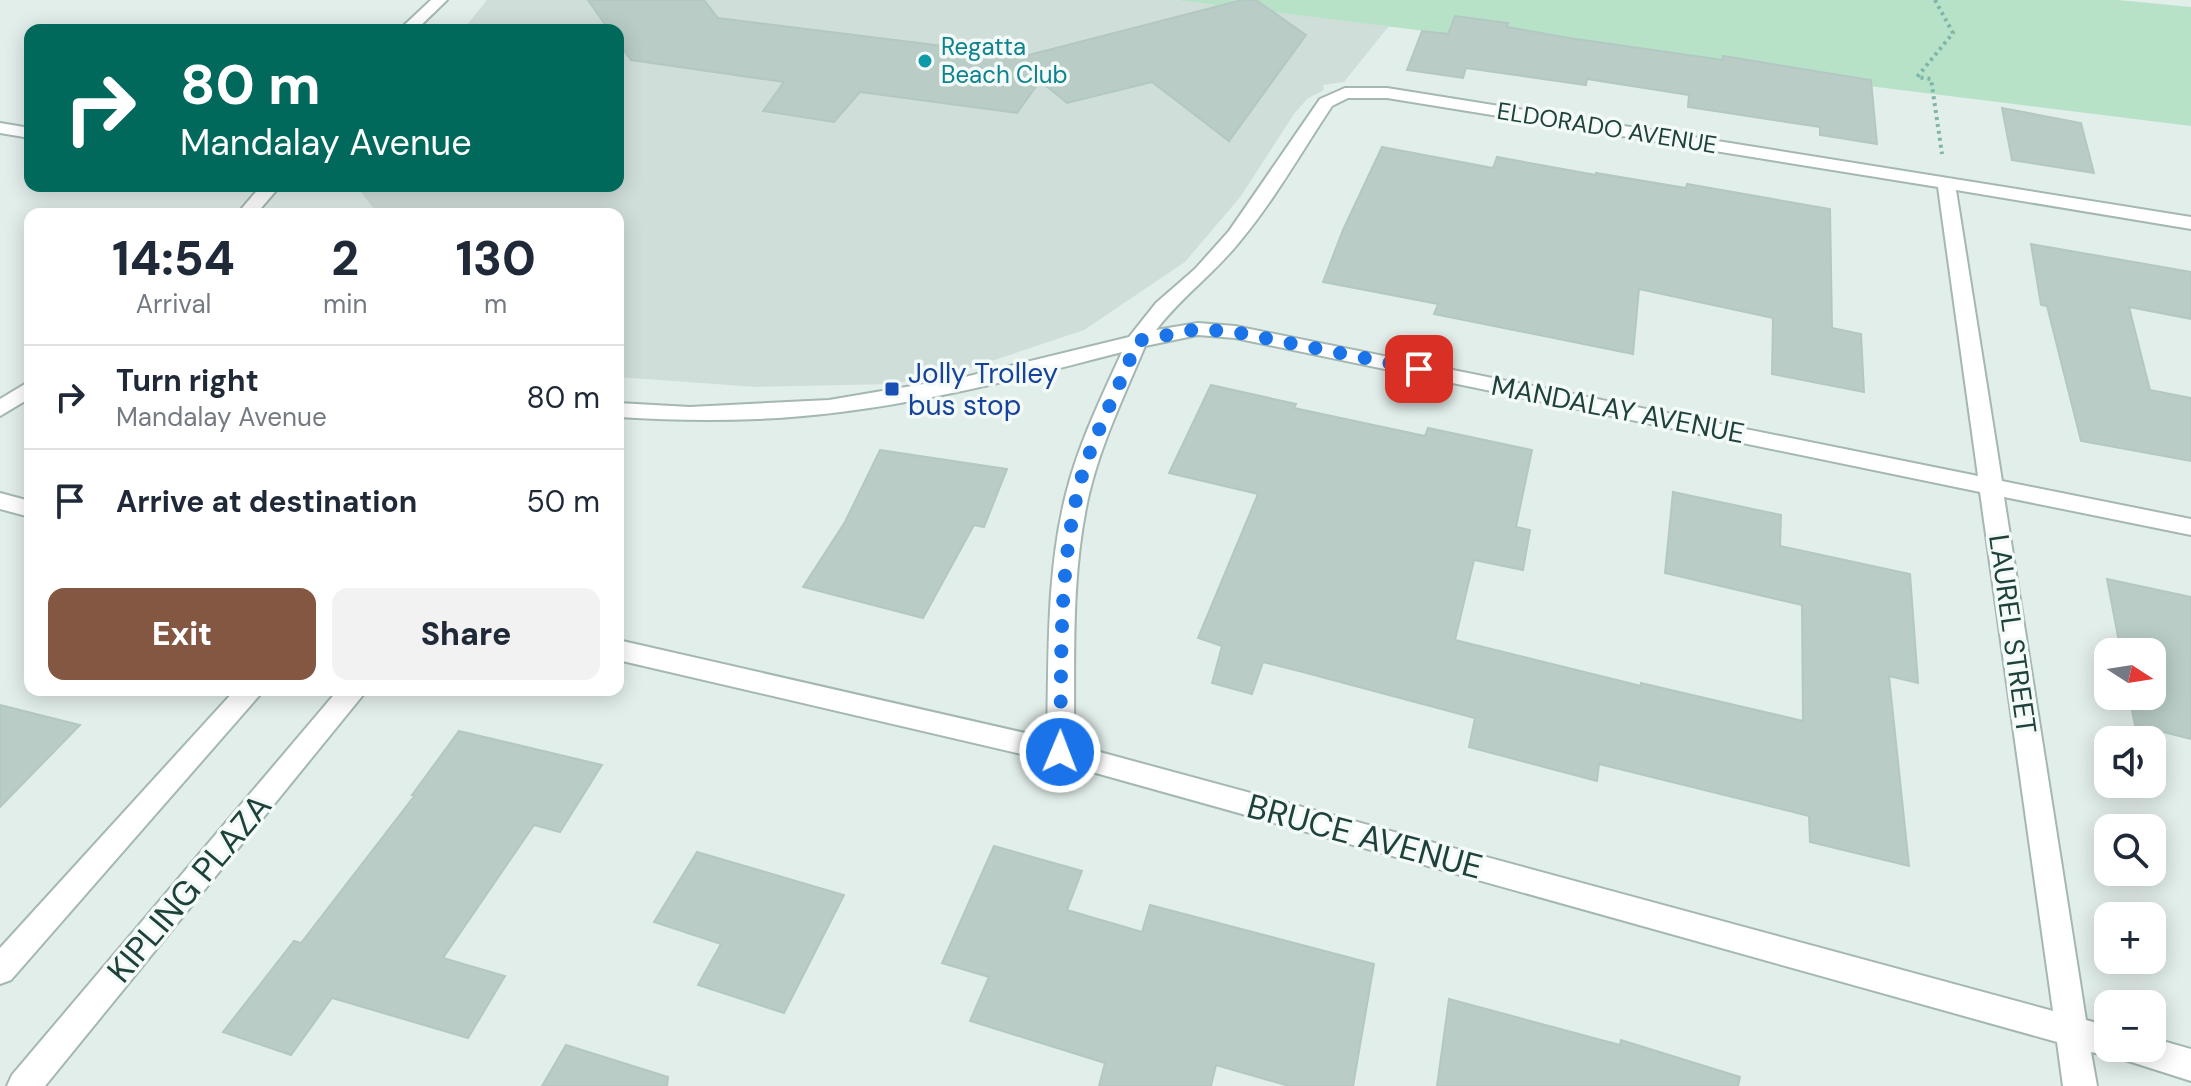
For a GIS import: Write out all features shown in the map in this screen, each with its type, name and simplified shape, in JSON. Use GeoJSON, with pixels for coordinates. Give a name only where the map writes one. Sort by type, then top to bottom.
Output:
{"type":"FeatureCollection","features":[{"type":"Feature","properties":{"kind":"street"},"geometry":{"type":"LineString","coordinates":[[414,24],[440,0]]}},
{"type":"Feature","properties":{"kind":"street","name":"ELDORADO AVENUE"},"geometry":{"type":"LineString","coordinates":[[1060,752],[1063,590],[1077,495],[1095,438],[1137,341],[1163,307],[1202,273],[1236,235],[1289,160],[1313,118],[1326,103],[1345,93],[1387,93],[2191,223]]}},
{"type":"Feature","properties":{"kind":"street"},"geometry":{"type":"LineString","coordinates":[[0,128],[24,132]]}},
{"type":"Feature","properties":{"kind":"street","name":"LAUREL STREET"},"geometry":{"type":"LineString","coordinates":[[1946,182],[2080,1086]]}},
{"type":"Feature","properties":{"kind":"street","name":"MANDALAY AVENUE"},"geometry":{"type":"LineString","coordinates":[[624,411],[672,415],[760,415],[860,405],[950,388],[1137,341],[1198,329],[1235,332],[2191,527]]}},
{"type":"Feature","properties":{"kind":"street"},"geometry":{"type":"LineString","coordinates":[[0,409],[24,392]]}},
{"type":"Feature","properties":{"kind":"street"},"geometry":{"type":"LineString","coordinates":[[0,501],[24,507]]}},
{"type":"Feature","properties":{"kind":"street","name":"BRUCE AVENUE"},"geometry":{"type":"LineString","coordinates":[[624,651],[1060,752],[2094,1037]]}},
{"type":"Feature","properties":{"kind":"street"},"geometry":{"type":"LineString","coordinates":[[0,970],[246,696]]}},
{"type":"Feature","properties":{"kind":"street","name":"KIPLING PLAZA"},"geometry":{"type":"LineString","coordinates":[[24,1086],[349,696]]}},
{"type":"Feature","properties":{"kind":"street"},"geometry":{"type":"LineString","coordinates":[[2166,1058],[2191,1065]]}},
{"type":"Feature","properties":{"kind":"path"},"geometry":{"type":"LineString","coordinates":[[1935,0],[1953,33],[1917,77],[1931,79],[1946,182]]}},
{"type":"Feature","properties":{"kind":"shaded area"},"geometry":{"type":"Polygon","coordinates":[[[487,0],[1175,0],[1389,26],[1344,82],[1323,85],[1324,90],[1307,99],[1294,114],[1241,196],[1185,262],[1084,330],[974,367],[893,384],[756,387],[624,377],[624,208],[373,208],[361,192],[624,192],[624,24],[468,24],[487,0]]]}},
{"type":"Feature","properties":{"kind":"green space"},"geometry":{"type":"Polygon","coordinates":[[[1175,0],[2118,0],[2191,7],[2191,126],[1175,0]]]}},
{"type":"Feature","properties":{"kind":"building","name":"Regatta Beach Club"},"geometry":{"type":"Polygon","coordinates":[[[588,0],[704,0],[718,18],[1025,56],[1242,0],[1256,0],[1306,35],[1229,141],[1152,82],[1067,103],[1040,81],[1017,113],[860,92],[834,122],[763,111],[784,82],[631,60],[624,50],[624,24],[605,24],[588,0]]]}},
{"type":"Feature","properties":{"kind":"building"},"geometry":{"type":"Polygon","coordinates":[[[1455,16],[1508,23],[1507,27],[1569,38],[1723,60],[1723,56],[1871,80],[1877,144],[1820,135],[1820,127],[1688,107],[1689,95],[1587,79],[1586,85],[1466,68],[1463,78],[1407,70],[1422,31],[1448,34],[1455,16]]]}},
{"type":"Feature","properties":{"kind":"building"},"geometry":{"type":"Polygon","coordinates":[[[2002,108],[2081,123],[2094,173],[2012,160],[2002,108]]]}},
{"type":"Feature","properties":{"kind":"building"},"geometry":{"type":"Polygon","coordinates":[[[1382,147],[1493,168],[1497,157],[1686,188],[1687,184],[1830,209],[1832,328],[1861,334],[1864,392],[1772,374],[1773,318],[1639,289],[1633,354],[1434,314],[1438,304],[1323,282],[1343,230],[1382,147]]]}},
{"type":"Feature","properties":{"kind":"building"},"geometry":{"type":"Polygon","coordinates":[[[2031,244],[2191,272],[2191,319],[2129,307],[2150,390],[2191,398],[2191,461],[2081,441],[2047,306],[2041,305],[2031,244]]]}},
{"type":"Feature","properties":{"kind":"building"},"geometry":{"type":"Polygon","coordinates":[[[1211,385],[1296,404],[1294,408],[1425,436],[1428,428],[1532,450],[1516,527],[1530,530],[1523,570],[1474,560],[1455,640],[1641,686],[1641,683],[1803,721],[1802,605],[1665,573],[1673,492],[1781,515],[1780,546],[1910,574],[1918,683],[1889,676],[1909,866],[1810,842],[1809,816],[1599,764],[1597,781],[1469,747],[1475,718],[1299,671],[1263,662],[1252,694],[1212,683],[1222,646],[1198,638],[1258,494],[1169,473],[1211,385]]]}},
{"type":"Feature","properties":{"kind":"building"},"geometry":{"type":"Polygon","coordinates":[[[880,450],[1007,469],[984,527],[974,525],[923,618],[803,587],[845,522],[880,450]]]}},
{"type":"Feature","properties":{"kind":"building"},"geometry":{"type":"Polygon","coordinates":[[[2107,579],[2191,597],[2191,739],[2166,733],[2166,726],[2135,725],[2132,710],[2166,710],[2166,638],[2118,638],[2107,579]]]}},
{"type":"Feature","properties":{"kind":"building"},"geometry":{"type":"Polygon","coordinates":[[[0,705],[80,725],[0,807],[0,705]]]}},
{"type":"Feature","properties":{"kind":"building"},"geometry":{"type":"Polygon","coordinates":[[[459,731],[602,765],[560,832],[534,825],[443,958],[505,976],[468,1038],[332,998],[291,1055],[223,1032],[294,941],[301,943],[415,795],[412,795],[459,731]]]}},
{"type":"Feature","properties":{"kind":"building"},"geometry":{"type":"Polygon","coordinates":[[[994,846],[1082,871],[1067,910],[1142,932],[1150,905],[1374,964],[1353,1086],[1289,1086],[1216,1065],[1211,1086],[1099,1086],[1105,1063],[970,1021],[989,977],[942,963],[994,846]]]}},
{"type":"Feature","properties":{"kind":"building"},"geometry":{"type":"Polygon","coordinates":[[[697,852],[844,895],[784,1013],[698,985],[721,944],[654,922],[697,852]]]}},
{"type":"Feature","properties":{"kind":"building"},"geometry":{"type":"Polygon","coordinates":[[[1449,999],[1620,1045],[1621,1040],[1740,1077],[1738,1086],[1437,1086],[1449,999]]]}},
{"type":"Feature","properties":{"kind":"building"},"geometry":{"type":"Polygon","coordinates":[[[566,1045],[668,1077],[667,1086],[542,1086],[566,1045]]]}},
{"type":"Feature","properties":{"kind":"place","name":"Regatta Beach Club"},"geometry":{"type":"Point","coordinates":[925,61]}},
{"type":"Feature","properties":{"kind":"place","name":"Jolly Trolley bus stop"},"geometry":{"type":"Point","coordinates":[892,389]}},
{"type":"Feature","properties":{"kind":"route"},"geometry":{"type":"LineString","coordinates":[[1060,752],[1063,590],[1077,495],[1095,438],[1123,380],[1137,341],[1198,329],[1235,332],[1419,369]]}}]}
